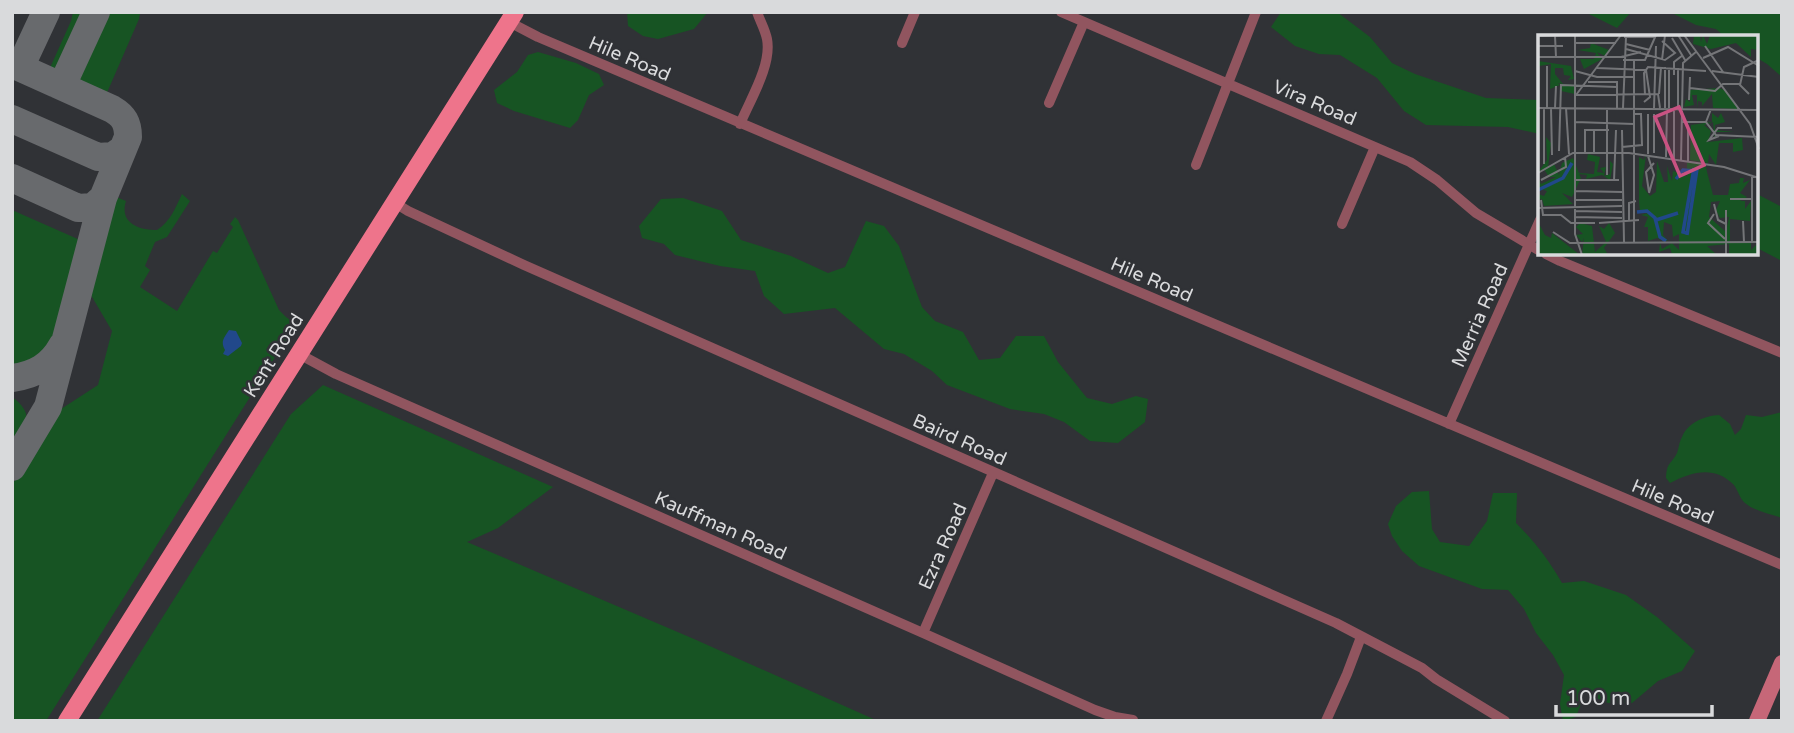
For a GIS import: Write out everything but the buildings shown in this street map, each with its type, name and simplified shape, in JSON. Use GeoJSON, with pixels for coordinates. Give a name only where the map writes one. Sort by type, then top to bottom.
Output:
{"type":"FeatureCollection","features":[{"type":"Feature","properties":{"kind":"main road","name":"Kent Road"},"geometry":{"type":"LineString","coordinates":[[67,721],[512,17]]}},
{"type":"Feature","properties":{"kind":"main road"},"geometry":{"type":"LineString","coordinates":[[1757,721],[1776,693],[1782,663]]}},
{"type":"Feature","properties":{"kind":"street"},"geometry":{"type":"LineString","coordinates":[[740,124],[768,52],[768,41],[757,12]]}},
{"type":"Feature","properties":{"kind":"street"},"geometry":{"type":"LineString","coordinates":[[902,43],[915,12]]}},
{"type":"Feature","properties":{"kind":"street","name":"Vira Road"},"geometry":{"type":"LineString","coordinates":[[1061,12],[1409,162],[1476,213],[1535,248]]}},
{"type":"Feature","properties":{"kind":"street"},"geometry":{"type":"LineString","coordinates":[[1196,164],[1256,12]]}},
{"type":"Feature","properties":{"kind":"street","name":"Hile Road"},"geometry":{"type":"LineString","coordinates":[[512,17],[538,37],[1782,565]]}},
{"type":"Feature","properties":{"kind":"street"},"geometry":{"type":"LineString","coordinates":[[1049,103],[1084,22]]}},
{"type":"Feature","properties":{"kind":"street"},"geometry":{"type":"LineString","coordinates":[[1342,224],[1375,147]]}},
{"type":"Feature","properties":{"kind":"street","name":"Baird Road"},"geometry":{"type":"LineString","coordinates":[[395,203],[524,265],[1336,623],[1422,668],[1505,721]]}},
{"type":"Feature","properties":{"kind":"street","name":"Merria Road"},"geometry":{"type":"LineString","coordinates":[[1449,425],[1535,248]]}},
{"type":"Feature","properties":{"kind":"street"},"geometry":{"type":"LineString","coordinates":[[1550,256],[1782,353]]}},
{"type":"Feature","properties":{"kind":"street","name":"Kauffman Road"},"geometry":{"type":"LineString","coordinates":[[299,354],[336,374],[1095,710],[1133,720]]}},
{"type":"Feature","properties":{"kind":"street","name":"Ezra Road"},"geometry":{"type":"LineString","coordinates":[[923,633],[993,473]]}},
{"type":"Feature","properties":{"kind":"street"},"geometry":{"type":"LineString","coordinates":[[1326,721],[1361,637]]}},
{"type":"Feature","properties":{"kind":"green space"},"geometry":{"type":"Polygon","coordinates":[[[73,12],[84,12],[83,18],[56,73],[49,70],[73,12]]]}},
{"type":"Feature","properties":{"kind":"green space"},"geometry":{"type":"Polygon","coordinates":[[[107,12],[140,13],[106,95],[78,83],[76,76],[107,12]]]}},
{"type":"Feature","properties":{"kind":"green space"},"geometry":{"type":"Polygon","coordinates":[[[627,12],[708,12],[694,29],[658,39],[643,36],[628,26],[627,12]]]}},
{"type":"Feature","properties":{"kind":"green space"},"geometry":{"type":"Polygon","coordinates":[[[1281,12],[1337,12],[1370,37],[1392,63],[1415,74],[1486,98],[1538,100],[1538,134],[1508,127],[1426,125],[1404,111],[1377,78],[1340,55],[1319,54],[1295,46],[1271,27],[1281,12]]]}},
{"type":"Feature","properties":{"kind":"green space"},"geometry":{"type":"Polygon","coordinates":[[[1585,12],[1631,12],[1617,28],[1585,12]]]}},
{"type":"Feature","properties":{"kind":"green space"},"geometry":{"type":"Polygon","coordinates":[[[1663,12],[1781,12],[1782,77],[1759,59],[1759,35],[1723,35],[1716,29],[1696,25],[1672,13],[1663,12]]]}},
{"type":"Feature","properties":{"kind":"green space"},"geometry":{"type":"Polygon","coordinates":[[[538,52],[576,63],[599,74],[604,85],[589,95],[578,120],[570,128],[497,103],[494,90],[517,72],[528,55],[538,52]]]}},
{"type":"Feature","properties":{"kind":"green space"},"geometry":{"type":"Polygon","coordinates":[[[182,194],[190,201],[167,237],[155,242],[145,266],[150,270],[140,287],[177,311],[213,251],[217,253],[233,227],[230,224],[235,217],[279,310],[296,324],[46,721],[12,721],[12,485],[58,411],[98,385],[112,331],[88,290],[114,196],[126,201],[125,215],[132,224],[157,230],[169,218],[182,194]]]}},
{"type":"Feature","properties":{"kind":"green space"},"geometry":{"type":"Polygon","coordinates":[[[1759,195],[1782,207],[1782,261],[1759,249],[1759,195]]]}},
{"type":"Feature","properties":{"kind":"green space"},"geometry":{"type":"Polygon","coordinates":[[[683,198],[722,211],[741,240],[791,256],[828,273],[845,267],[866,221],[884,226],[899,246],[922,307],[935,321],[963,332],[979,360],[1000,358],[1016,336],[1044,336],[1058,362],[1087,398],[1112,404],[1136,396],[1148,399],[1145,422],[1118,443],[1090,441],[1064,422],[1044,414],[1010,409],[947,385],[932,371],[904,354],[884,349],[835,308],[784,314],[764,296],[755,271],[675,255],[664,244],[642,238],[639,226],[661,199],[683,198]]]}},
{"type":"Feature","properties":{"kind":"green space"},"geometry":{"type":"Polygon","coordinates":[[[12,210],[80,242],[55,335],[42,355],[12,367],[12,210]]]}},
{"type":"Feature","properties":{"kind":"green space"},"geometry":{"type":"Polygon","coordinates":[[[323,385],[553,487],[498,528],[467,542],[878,721],[97,721],[291,414],[323,385]]]}},
{"type":"Feature","properties":{"kind":"green space"},"geometry":{"type":"Polygon","coordinates":[[[12,397],[24,410],[26,422],[12,448],[12,397]]]}},
{"type":"Feature","properties":{"kind":"green space"},"geometry":{"type":"Polygon","coordinates":[[[1782,412],[1782,518],[1749,506],[1733,484],[1718,474],[1694,473],[1670,483],[1666,478],[1668,466],[1677,453],[1685,432],[1698,421],[1719,415],[1730,424],[1735,435],[1741,429],[1746,415],[1762,417],[1782,412]]]}},
{"type":"Feature","properties":{"kind":"green space"},"geometry":{"type":"Polygon","coordinates":[[[1429,491],[1432,529],[1440,542],[1469,546],[1487,521],[1493,493],[1517,493],[1516,523],[1541,552],[1562,583],[1584,581],[1626,595],[1657,617],[1695,651],[1682,671],[1658,681],[1632,703],[1608,703],[1585,693],[1576,717],[1563,721],[1560,704],[1564,675],[1536,633],[1524,609],[1508,590],[1482,589],[1419,566],[1402,551],[1392,536],[1388,524],[1396,506],[1412,492],[1429,491]]]}},
{"type":"Feature","properties":{"kind":"water"},"geometry":{"type":"Polygon","coordinates":[[[229,330],[236,331],[242,343],[228,356],[223,354],[223,342],[229,330]]]}},
{"type":"Feature","properties":{"kind":"taxiway"},"geometry":{"type":"LineString","coordinates":[[12,64],[20,63],[24,59],[46,12]]}},
{"type":"Feature","properties":{"kind":"taxiway"},"geometry":{"type":"LineString","coordinates":[[54,83],[63,81],[66,77],[96,12]]}},
{"type":"Feature","properties":{"kind":"taxiway"},"geometry":{"type":"LineString","coordinates":[[12,64],[120,114],[128,137],[103,198],[48,407],[12,467]]}},
{"type":"Feature","properties":{"kind":"taxiway"},"geometry":{"type":"LineString","coordinates":[[12,119],[98,157],[113,156],[123,149]]}},
{"type":"Feature","properties":{"kind":"taxiway"},"geometry":{"type":"LineString","coordinates":[[12,178],[78,208],[93,207],[103,198]]}},
{"type":"Feature","properties":{"kind":"taxiway"},"geometry":{"type":"LineString","coordinates":[[12,378],[28,375],[42,368],[62,346]]}}]}
